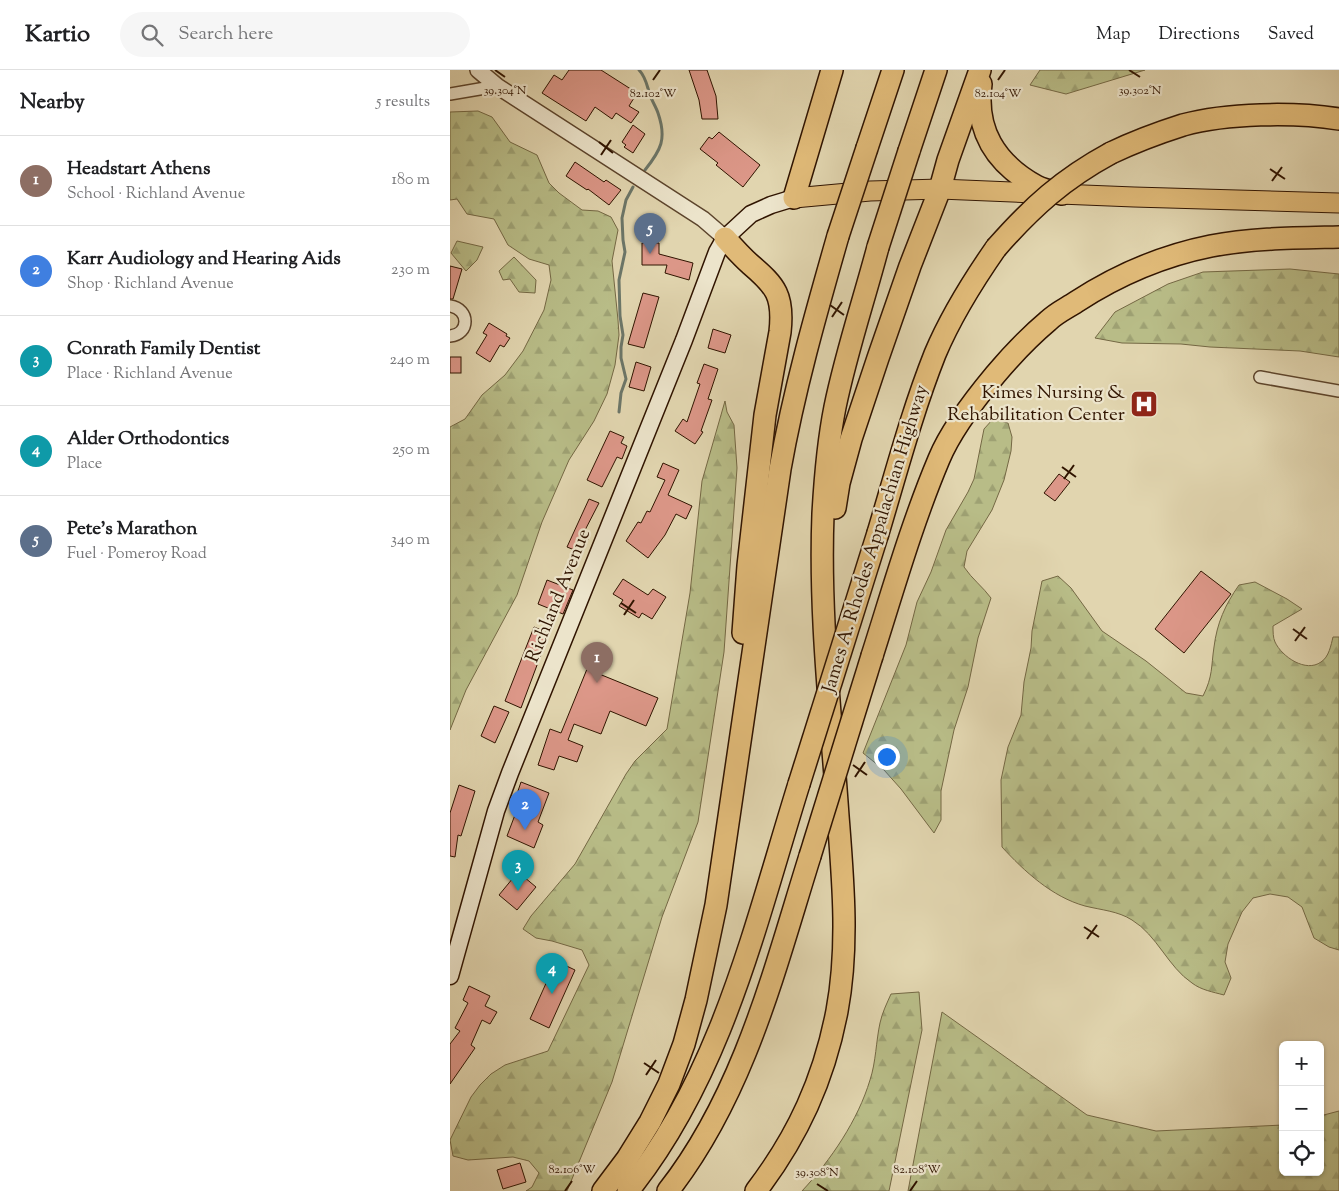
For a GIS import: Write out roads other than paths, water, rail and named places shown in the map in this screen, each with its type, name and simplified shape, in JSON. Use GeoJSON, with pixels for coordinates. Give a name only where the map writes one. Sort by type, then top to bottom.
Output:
{"type":"FeatureCollection","features":[{"type":"Feature","properties":{"kind":"highway"},"geometry":{"type":"LineString","coordinates":[[832,70],[794,198],[870,191],[940,189],[1335,204]]}},
{"type":"Feature","properties":{"kind":"highway"},"geometry":{"type":"LineString","coordinates":[[603,1191],[627,1159],[650,1122],[669,1084],[684,1044],[708,950],[732,803],[788,423],[813,322],[838,236],[893,70]]}},
{"type":"Feature","properties":{"kind":"highway"},"geometry":{"type":"LineString","coordinates":[[756,1191],[787,1146],[807,1111],[825,1059],[838,1009],[843,961],[842,863],[822,602],[823,514],[830,436],[839,390],[878,247],[936,70]]}},
{"type":"Feature","properties":{"kind":"highway"},"geometry":{"type":"LineString","coordinates":[[822,602],[832,522],[851,439],[910,266],[940,189],[950,152],[981,70]]}},
{"type":"Feature","properties":{"kind":"highway"},"geometry":{"type":"LineString","coordinates":[[981,70],[979,100],[981,120],[986,137],[1014,171],[1037,187],[1062,194]]}},
{"type":"Feature","properties":{"kind":"highway","name":"James A. Rhodes Appalachian Highway"},"geometry":{"type":"LineString","coordinates":[[628,1191],[646,1169],[668,1135],[688,1100],[712,1049],[735,990],[919,399],[936,353],[962,300],[996,248],[1019,222],[1056,187],[1077,172],[1141,139],[1185,125],[1239,116],[1297,115],[1339,119]]}},
{"type":"Feature","properties":{"kind":"highway","name":"James A. Rhodes Appalachian Highway"},"geometry":{"type":"LineString","coordinates":[[668,1191],[695,1152],[716,1116],[738,1069],[765,1000],[872,656],[907,547],[939,458],[959,424],[984,388],[1013,354],[1049,319],[1128,272],[1162,258],[1212,246],[1275,238],[1339,237]]}},
{"type":"Feature","properties":{"kind":"highway"},"geometry":{"type":"LineString","coordinates":[[725,238],[748,263],[772,284],[779,298],[781,323],[765,415],[748,566],[732,803]]}},
{"type":"Feature","properties":{"kind":"main road","name":"Richland Avenue"},"geometry":{"type":"LineString","coordinates":[[450,976],[496,812],[510,773],[684,340],[710,267],[725,238],[751,214],[794,198]]}},
{"type":"Feature","properties":{"kind":"street"},"geometry":{"type":"LineString","coordinates":[[478,70],[497,86],[703,219],[725,238]]}},
{"type":"Feature","properties":{"kind":"street"},"geometry":{"type":"LineString","coordinates":[[450,94],[497,86]]}},
{"type":"Feature","properties":{"kind":"street"},"geometry":{"type":"LineString","coordinates":[[450,306],[461,310],[466,320],[463,330],[456,336],[450,336]]}},
{"type":"Feature","properties":{"kind":"street"},"geometry":{"type":"LineString","coordinates":[[1260,377],[1339,391]]}},
{"type":"Feature","properties":{"kind":"waterway"},"geometry":{"type":"LineString","coordinates":[[639,70],[645,79],[661,122],[662,130],[659,150],[645,170]]}},
{"type":"Feature","properties":{"kind":"waterway"},"geometry":{"type":"LineString","coordinates":[[619,412],[621,393],[626,379],[621,358],[623,335],[620,316],[619,280],[625,252],[622,218],[626,200],[633,187]]}},
{"type":"Feature","properties":{"kind":"place","name":"Pete's Marathon"},"geometry":{"type":"Point","coordinates":[650,254]}},
{"type":"Feature","properties":{"kind":"place","name":"Kimes Nursing & Rehabilitation Center"},"geometry":{"type":"Point","coordinates":[1144,404]}},
{"type":"Feature","properties":{"kind":"place","name":"Headstart Athens"},"geometry":{"type":"Point","coordinates":[597,683]}},
{"type":"Feature","properties":{"kind":"place","name":"Karr Audiology and Hearing Aids"},"geometry":{"type":"Point","coordinates":[525,830]}},
{"type":"Feature","properties":{"kind":"place","name":"Conrath Family Dentist"},"geometry":{"type":"Point","coordinates":[518,891]}},
{"type":"Feature","properties":{"kind":"place","name":"Alder Orthodontics"},"geometry":{"type":"Point","coordinates":[552,994]}}]}
